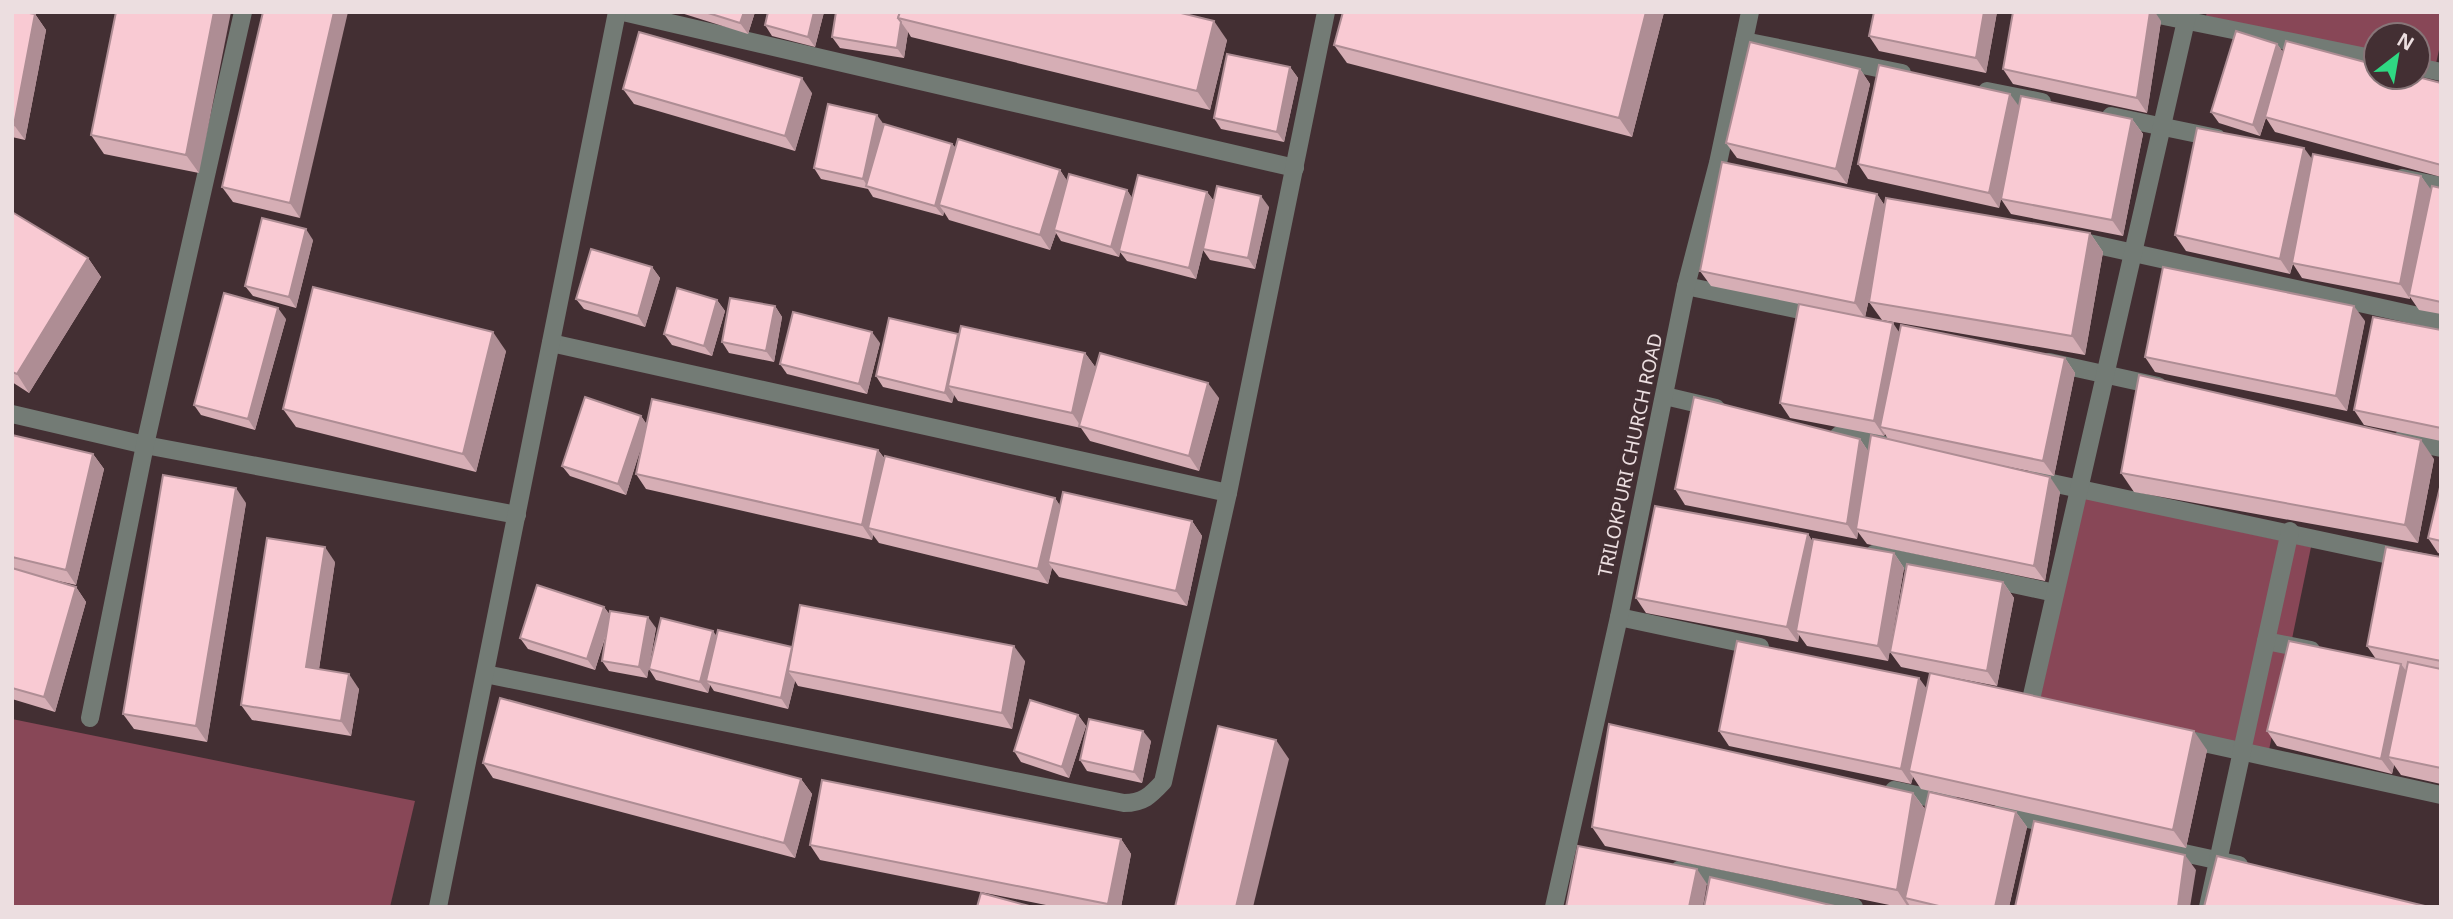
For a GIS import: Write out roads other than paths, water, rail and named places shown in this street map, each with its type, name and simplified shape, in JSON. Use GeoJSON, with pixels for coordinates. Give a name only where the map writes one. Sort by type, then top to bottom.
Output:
{"type":"FeatureCollection","features":[{"type":"Feature","properties":{"kind":"street"},"geometry":{"type":"LineString","coordinates":[[90,718],[145,445],[243,12]]}},
{"type":"Feature","properties":{"kind":"street"},"geometry":{"type":"LineString","coordinates":[[438,907],[617,12]]}},
{"type":"Feature","properties":{"kind":"street"},"geometry":{"type":"LineString","coordinates":[[622,12],[1295,168]]}},
{"type":"Feature","properties":{"kind":"street"},"geometry":{"type":"LineString","coordinates":[[485,674],[1124,803],[1139,803],[1163,782],[1228,493],[1326,12]]}},
{"type":"Feature","properties":{"kind":"street","name":"TRILOKPURI CHURCH ROAD"},"geometry":{"type":"LineString","coordinates":[[1554,907],[1575,848],[1619,617],[1648,505],[1686,286],[1725,165],[1750,12]]}},
{"type":"Feature","properties":{"kind":"street"},"geometry":{"type":"LineString","coordinates":[[2144,12],[2187,16],[2362,56]]}},
{"type":"Feature","properties":{"kind":"street"},"geometry":{"type":"LineString","coordinates":[[2030,704],[2103,373],[2134,252],[2187,16]]}},
{"type":"Feature","properties":{"kind":"street"},"geometry":{"type":"LineString","coordinates":[[1744,41],[1919,77]]}},
{"type":"Feature","properties":{"kind":"street"},"geometry":{"type":"LineString","coordinates":[[1973,88],[2054,104]]}},
{"type":"Feature","properties":{"kind":"street"},"geometry":{"type":"LineString","coordinates":[[2094,112],[2241,143]]}},
{"type":"Feature","properties":{"kind":"street"},"geometry":{"type":"LineString","coordinates":[[2388,174],[2441,186]]}},
{"type":"Feature","properties":{"kind":"street"},"geometry":{"type":"LineString","coordinates":[[2054,235],[2441,321]]}},
{"type":"Feature","properties":{"kind":"street"},"geometry":{"type":"LineString","coordinates":[[1686,286],[1834,317]]}},
{"type":"Feature","properties":{"kind":"street"},"geometry":{"type":"LineString","coordinates":[[551,343],[1228,493]]}},
{"type":"Feature","properties":{"kind":"street"},"geometry":{"type":"LineString","coordinates":[[2036,359],[2171,388]]}},
{"type":"Feature","properties":{"kind":"street"},"geometry":{"type":"LineString","coordinates":[[1665,396],[1731,411]]}},
{"type":"Feature","properties":{"kind":"street"},"geometry":{"type":"LineString","coordinates":[[12,414],[145,445],[517,515]]}},
{"type":"Feature","properties":{"kind":"street"},"geometry":{"type":"LineString","coordinates":[[1825,432],[1905,450]]}},
{"type":"Feature","properties":{"kind":"street"},"geometry":{"type":"LineString","coordinates":[[2387,436],[2441,448]]}},
{"type":"Feature","properties":{"kind":"street"},"geometry":{"type":"LineString","coordinates":[[2012,474],[2290,531],[2441,566]]}},
{"type":"Feature","properties":{"kind":"street"},"geometry":{"type":"LineString","coordinates":[[2208,907],[2290,531]]}},
{"type":"Feature","properties":{"kind":"street"},"geometry":{"type":"LineString","coordinates":[[1855,550],[2055,593]]}},
{"type":"Feature","properties":{"kind":"street"},"geometry":{"type":"LineString","coordinates":[[1619,617],[1778,651]]}},
{"type":"Feature","properties":{"kind":"street"},"geometry":{"type":"LineString","coordinates":[[2266,641],[2333,655]]}},
{"type":"Feature","properties":{"kind":"street"},"geometry":{"type":"LineString","coordinates":[[2162,734],[2441,795]]}},
{"type":"Feature","properties":{"kind":"street"},"geometry":{"type":"LineString","coordinates":[[1878,787],[2256,869]]}},
{"type":"Feature","properties":{"kind":"street"},"geometry":{"type":"LineString","coordinates":[[1664,867],[1854,907]]}}]}
